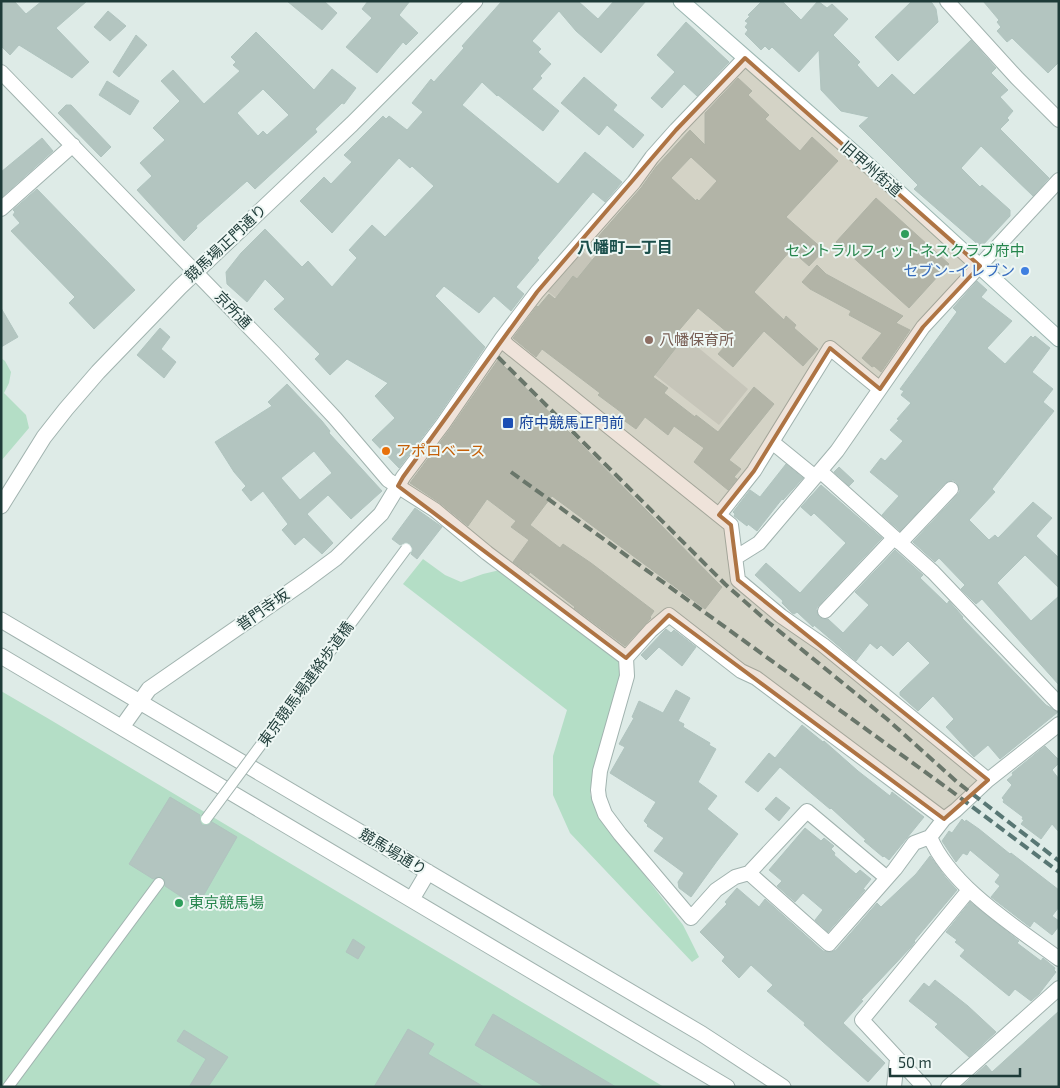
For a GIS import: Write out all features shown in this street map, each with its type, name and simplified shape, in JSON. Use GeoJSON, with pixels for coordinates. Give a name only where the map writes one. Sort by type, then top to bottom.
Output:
{"type":"FeatureCollection","features":[{"type":"Feature","properties":{"kind":"street","name":"競馬場正門通り"},"geometry":{"type":"LineString","coordinates":[[1,506],[44,438],[80,392],[118,350],[196,272],[352,124],[475,1]]}},
{"type":"Feature","properties":{"kind":"street","name":"旧甲州街道"},"geometry":{"type":"LineString","coordinates":[[681,1],[980,266],[1059,339]]}},
{"type":"Feature","properties":{"kind":"street"},"geometry":{"type":"LineString","coordinates":[[947,1],[1017,78],[1059,120]]}},
{"type":"Feature","properties":{"kind":"street"},"geometry":{"type":"LineString","coordinates":[[398,486],[502,338],[537,292],[634,182],[652,156],[745,58]]}},
{"type":"Feature","properties":{"kind":"street","name":"京所通"},"geometry":{"type":"LineString","coordinates":[[1,72],[328,411],[388,480],[435,510],[487,553],[626,658]]}},
{"type":"Feature","properties":{"kind":"street"},"geometry":{"type":"LineString","coordinates":[[1,209],[73,145]]}},
{"type":"Feature","properties":{"kind":"street"},"geometry":{"type":"LineString","coordinates":[[735,558],[760,543],[837,451],[923,326],[1059,180]]}},
{"type":"Feature","properties":{"kind":"street"},"geometry":{"type":"LineString","coordinates":[[502,338],[507,345],[731,525],[738,580],[781,616],[823,645],[988,780]]}},
{"type":"Feature","properties":{"kind":"street"},"geometry":{"type":"LineString","coordinates":[[719,516],[754,470],[830,348],[880,389]]}},
{"type":"Feature","properties":{"kind":"street"},"geometry":{"type":"LineString","coordinates":[[772,442],[817,474],[933,572],[1059,704]]}},
{"type":"Feature","properties":{"kind":"street","name":"普門寺坂"},"geometry":{"type":"LineString","coordinates":[[122,727],[149,688],[336,558],[381,514],[398,486]]}},
{"type":"Feature","properties":{"kind":"street"},"geometry":{"type":"LineString","coordinates":[[825,611],[951,489]]}},
{"type":"Feature","properties":{"kind":"street","name":"東京競馬場連絡歩道橋"},"geometry":{"type":"LineString","coordinates":[[206,819],[406,549]]}},
{"type":"Feature","properties":{"kind":"street"},"geometry":{"type":"LineString","coordinates":[[887,878],[807,811],[749,873],[735,877],[716,890],[691,918],[620,834],[606,814],[599,798],[598,783],[627,676],[626,658],[651,630],[669,615],[741,671],[756,678],[944,819]]}},
{"type":"Feature","properties":{"kind":"street","name":"競馬場通り"},"geometry":{"type":"LineString","coordinates":[[1,620],[702,1034],[783,1087]]}},
{"type":"Feature","properties":{"kind":"street","name":"競馬場通り"},"geometry":{"type":"LineString","coordinates":[[1,656],[727,1087]]}},
{"type":"Feature","properties":{"kind":"street"},"geometry":{"type":"LineString","coordinates":[[749,873],[829,944],[887,878],[914,843],[930,837],[944,819],[988,780],[1059,724]]}},
{"type":"Feature","properties":{"kind":"street"},"geometry":{"type":"LineString","coordinates":[[930,837],[936,851],[969,890],[1059,959]]}},
{"type":"Feature","properties":{"kind":"street"},"geometry":{"type":"LineString","coordinates":[[412,899],[428,872]]}},
{"type":"Feature","properties":{"kind":"street"},"geometry":{"type":"LineString","coordinates":[[8,1087],[159,883]]}},
{"type":"Feature","properties":{"kind":"street"},"geometry":{"type":"LineString","coordinates":[[924,1087],[862,1020],[969,890]]}},
{"type":"Feature","properties":{"kind":"street"},"geometry":{"type":"LineString","coordinates":[[948,1087],[1059,988]]}},
{"type":"Feature","properties":{"kind":"street"},"geometry":{"type":"LineString","coordinates":[[894,1087],[897,1059]]}},
{"type":"Feature","properties":{"kind":"highlighted area"},"geometry":{"type":"Polygon","coordinates":[[[745,58],[980,266],[923,327],[880,389],[830,348],[754,471],[719,515],[731,525],[738,580],[988,780],[944,819],[669,615],[626,658],[398,486],[537,292],[676,130],[745,58]]]}},
{"type":"Feature","properties":{"kind":"shaded area","name":"八幡保育所"},"geometry":{"type":"Polygon","coordinates":[[[581,250],[748,389],[719,425],[546,290],[581,250]]]}},
{"type":"Feature","properties":{"kind":"green space"},"geometry":{"type":"Polygon","coordinates":[[[1,358],[5,361],[11,372],[9,383],[4,393],[26,415],[29,428],[1,461],[1,358]]]}},
{"type":"Feature","properties":{"kind":"green space"},"geometry":{"type":"Polygon","coordinates":[[[423,559],[445,575],[461,582],[500,570],[621,663],[622,674],[590,794],[598,815],[683,925],[699,957],[692,962],[570,833],[553,795],[553,756],[567,710],[403,584],[423,559]]]}},
{"type":"Feature","properties":{"kind":"green space","name":"東京競馬場"},"geometry":{"type":"Polygon","coordinates":[[[1,691],[49,719],[664,1087],[1,1087],[1,691]]]}},
{"type":"Feature","properties":{"kind":"building"},"geometry":{"type":"Polygon","coordinates":[[[1,1],[14,1],[26,14],[42,1],[87,1],[56,28],[89,62],[72,78],[19,45],[10,55],[1,46],[1,1]]]}},
{"type":"Feature","properties":{"kind":"building"},"geometry":{"type":"Polygon","coordinates":[[[287,1],[324,1],[337,13],[322,30],[287,1]]]}},
{"type":"Feature","properties":{"kind":"building"},"geometry":{"type":"Polygon","coordinates":[[[368,1],[410,1],[399,15],[418,33],[406,45],[403,42],[377,73],[346,47],[372,18],[362,9],[368,1]]]}},
{"type":"Feature","properties":{"kind":"building"},"geometry":{"type":"Polygon","coordinates":[[[502,1],[578,1],[598,19],[614,1],[646,1],[601,53],[576,31],[559,11],[532,41],[541,49],[538,52],[551,64],[532,89],[559,111],[543,131],[497,96],[482,82],[462,105],[558,184],[585,152],[622,182],[605,202],[593,192],[537,258],[539,260],[516,287],[524,294],[511,311],[494,296],[479,313],[444,286],[435,296],[485,347],[436,419],[399,468],[372,440],[395,418],[375,396],[388,383],[347,359],[330,375],[315,359],[320,354],[274,309],[285,299],[265,279],[247,302],[227,284],[226,272],[241,253],[265,229],[302,267],[308,261],[332,287],[357,258],[349,250],[372,225],[385,237],[434,186],[412,166],[410,168],[399,158],[332,233],[300,201],[324,177],[331,184],[352,162],[344,155],[383,116],[386,119],[389,116],[407,130],[423,112],[412,103],[431,79],[434,82],[464,48],[462,46],[502,1]]]}},
{"type":"Feature","properties":{"kind":"building"},"geometry":{"type":"Polygon","coordinates":[[[762,1],[782,1],[801,20],[818,1],[827,8],[832,4],[848,19],[833,35],[860,62],[857,65],[878,88],[892,74],[914,95],[971,40],[996,68],[991,73],[1008,90],[1000,97],[1013,111],[1007,118],[1009,120],[1000,129],[1049,178],[1033,196],[981,146],[961,168],[980,187],[982,185],[1010,210],[1010,216],[981,247],[914,189],[918,185],[859,126],[869,117],[841,111],[821,90],[819,50],[799,72],[772,47],[769,50],[765,46],[761,50],[745,34],[748,30],[745,27],[748,23],[745,21],[750,16],[748,15],[762,1]]]}},
{"type":"Feature","properties":{"kind":"building"},"geometry":{"type":"Polygon","coordinates":[[[912,1],[929,1],[932,3],[936,9],[938,22],[898,61],[875,37],[912,1]]]}},
{"type":"Feature","properties":{"kind":"building"},"geometry":{"type":"Polygon","coordinates":[[[983,1],[1059,1],[1059,62],[1048,73],[1012,38],[1007,42],[997,31],[1001,27],[997,22],[999,20],[983,1]]]}},
{"type":"Feature","properties":{"kind":"building"},"geometry":{"type":"Polygon","coordinates":[[[108,11],[126,26],[110,41],[94,27],[108,11]]]}},
{"type":"Feature","properties":{"kind":"building"},"geometry":{"type":"Polygon","coordinates":[[[686,22],[729,62],[697,96],[684,84],[662,108],[651,98],[675,72],[657,55],[686,22]]]}},
{"type":"Feature","properties":{"kind":"building"},"geometry":{"type":"Polygon","coordinates":[[[256,32],[314,90],[332,69],[356,88],[344,104],[342,103],[315,129],[317,132],[255,189],[247,181],[196,226],[197,228],[184,241],[137,190],[152,176],[140,163],[165,140],[153,128],[180,101],[161,81],[173,70],[204,104],[240,71],[233,65],[236,62],[231,57],[256,32]],[[263,89],[237,113],[258,136],[263,131],[267,135],[289,115],[263,89]]]}},
{"type":"Feature","properties":{"kind":"building"},"geometry":{"type":"Polygon","coordinates":[[[136,35],[147,45],[119,77],[113,72],[136,35]]]}},
{"type":"Feature","properties":{"kind":"building"},"geometry":{"type":"Polygon","coordinates":[[[584,77],[617,105],[613,110],[644,135],[633,148],[607,125],[599,135],[561,103],[584,77]]]}},
{"type":"Feature","properties":{"kind":"building"},"geometry":{"type":"Polygon","coordinates":[[[738,78],[752,91],[748,95],[769,115],[765,119],[800,151],[812,137],[838,161],[786,217],[824,250],[809,266],[791,250],[754,292],[784,320],[786,316],[796,325],[794,328],[818,349],[803,366],[764,331],[733,367],[718,354],[733,337],[698,308],[675,335],[682,340],[653,377],[668,388],[664,393],[718,432],[754,387],[774,404],[729,460],[741,469],[734,477],[737,479],[728,490],[694,462],[704,448],[674,426],[668,435],[645,417],[636,429],[622,419],[625,415],[598,395],[600,393],[542,349],[536,357],[513,338],[537,306],[549,294],[555,299],[573,276],[577,279],[598,253],[590,246],[641,188],[656,167],[690,130],[705,145],[705,113],[738,78]],[[691,157],[671,178],[696,201],[697,199],[699,201],[717,181],[691,157]]]}},
{"type":"Feature","properties":{"kind":"building"},"geometry":{"type":"Polygon","coordinates":[[[107,81],[139,101],[130,115],[99,95],[107,81]]]}},
{"type":"Feature","properties":{"kind":"building"},"geometry":{"type":"Polygon","coordinates":[[[66,105],[71,105],[111,147],[101,157],[58,113],[66,105]]]}},
{"type":"Feature","properties":{"kind":"building"},"geometry":{"type":"Polygon","coordinates":[[[42,138],[53,151],[2,197],[1,172],[42,138]]]}},
{"type":"Feature","properties":{"kind":"building"},"geometry":{"type":"Polygon","coordinates":[[[37,189],[135,290],[94,329],[69,303],[75,297],[11,231],[20,223],[13,215],[15,212],[13,210],[37,189]]]}},
{"type":"Feature","properties":{"kind":"building"},"geometry":{"type":"Polygon","coordinates":[[[876,198],[949,264],[909,308],[836,242],[876,198]]]}},
{"type":"Feature","properties":{"kind":"building"},"geometry":{"type":"Polygon","coordinates":[[[817,265],[826,274],[903,316],[896,323],[910,330],[881,372],[862,358],[882,333],[849,315],[851,311],[810,289],[802,282],[817,265]]]}},
{"type":"Feature","properties":{"kind":"building"},"geometry":{"type":"Polygon","coordinates":[[[977,281],[987,290],[981,297],[1012,321],[987,348],[1005,364],[1031,336],[1033,338],[1035,336],[1050,348],[1032,372],[1053,389],[1043,402],[1054,411],[992,489],[995,492],[969,520],[989,540],[995,535],[998,538],[1033,502],[1052,518],[1036,536],[1059,558],[1059,588],[1025,555],[997,583],[1031,621],[1059,596],[1059,685],[982,599],[976,604],[961,589],[965,585],[939,558],[935,562],[913,542],[960,491],[957,483],[953,480],[945,483],[900,531],[882,515],[899,496],[870,472],[881,458],[885,461],[903,441],[890,430],[911,403],[901,395],[904,391],[900,389],[957,312],[953,308],[977,281]]]}},
{"type":"Feature","properties":{"kind":"building"},"geometry":{"type":"Polygon","coordinates":[[[1,308],[18,337],[1,347],[1,308]]]}},
{"type":"Feature","properties":{"kind":"building"},"geometry":{"type":"Polygon","coordinates":[[[160,328],[170,337],[161,349],[176,362],[164,378],[137,355],[160,328]]]}},
{"type":"Feature","properties":{"kind":"building"},"geometry":{"type":"Polygon","coordinates":[[[498,360],[722,587],[705,609],[552,496],[530,525],[560,548],[563,544],[591,563],[654,611],[651,618],[625,646],[530,572],[529,574],[513,562],[529,540],[511,527],[516,521],[487,499],[468,526],[440,503],[410,483],[498,360]]]}},
{"type":"Feature","properties":{"kind":"building"},"geometry":{"type":"Polygon","coordinates":[[[287,384],[322,421],[330,431],[329,433],[382,491],[351,519],[328,495],[307,514],[333,543],[322,554],[304,537],[295,545],[282,530],[288,524],[263,491],[251,501],[242,490],[246,486],[234,472],[215,442],[272,406],[268,402],[287,384]],[[314,451],[281,478],[300,500],[332,473],[314,451]]]}},
{"type":"Feature","properties":{"kind":"building"},"geometry":{"type":"Polygon","coordinates":[[[786,464],[803,478],[782,499],[757,531],[734,516],[733,512],[750,490],[760,497],[786,464]]]}},
{"type":"Feature","properties":{"kind":"building"},"geometry":{"type":"Polygon","coordinates":[[[839,467],[854,481],[849,486],[834,472],[839,467]]]}},
{"type":"Feature","properties":{"kind":"building"},"geometry":{"type":"Polygon","coordinates":[[[821,485],[882,538],[819,605],[816,609],[819,617],[828,619],[843,633],[869,605],[855,592],[895,550],[923,575],[920,578],[947,604],[949,601],[962,618],[1046,705],[1058,712],[1000,759],[988,745],[974,757],[946,727],[954,719],[933,696],[918,711],[900,695],[900,692],[930,663],[908,641],[893,656],[881,645],[877,649],[870,643],[856,661],[797,612],[792,613],[782,603],[783,601],[755,575],[766,563],[800,593],[846,543],[814,513],[811,516],[801,507],[821,485]]]}},
{"type":"Feature","properties":{"kind":"building"},"geometry":{"type":"Polygon","coordinates":[[[415,508],[442,527],[417,559],[411,554],[413,549],[410,544],[406,542],[400,545],[392,539],[415,508]]]}},
{"type":"Feature","properties":{"kind":"building"},"geometry":{"type":"Polygon","coordinates":[[[666,629],[671,633],[674,630],[696,647],[682,666],[659,647],[646,660],[641,655],[666,629]]]}},
{"type":"Feature","properties":{"kind":"building"},"geometry":{"type":"Polygon","coordinates":[[[676,690],[690,698],[678,721],[684,724],[683,727],[710,743],[709,745],[716,749],[698,782],[717,796],[707,809],[738,834],[691,897],[679,888],[678,882],[684,873],[654,851],[664,838],[647,826],[644,821],[656,802],[610,773],[625,747],[619,744],[634,718],[632,717],[639,701],[663,713],[676,690]]]}},
{"type":"Feature","properties":{"kind":"building"},"geometry":{"type":"Polygon","coordinates":[[[802,725],[890,796],[892,792],[924,817],[889,860],[864,841],[866,840],[831,808],[780,767],[758,792],[745,782],[769,753],[775,758],[802,725]]]}},
{"type":"Feature","properties":{"kind":"building"},"geometry":{"type":"Polygon","coordinates":[[[1045,746],[1059,760],[1059,763],[1052,770],[1059,779],[1059,832],[1052,824],[1041,839],[1021,824],[1024,820],[1022,819],[1023,817],[1003,802],[1002,798],[1012,785],[1007,780],[1013,775],[1012,773],[1045,746]]]}},
{"type":"Feature","properties":{"kind":"building"},"geometry":{"type":"Polygon","coordinates":[[[170,797],[200,815],[202,825],[208,825],[212,822],[237,837],[197,907],[165,886],[163,877],[153,879],[129,864],[170,797]]]}},
{"type":"Feature","properties":{"kind":"building"},"geometry":{"type":"Polygon","coordinates":[[[776,797],[790,808],[779,821],[765,809],[776,797]]]}},
{"type":"Feature","properties":{"kind":"building"},"geometry":{"type":"Polygon","coordinates":[[[962,819],[979,829],[1059,890],[1059,907],[1052,916],[1059,921],[1059,926],[1052,935],[1034,921],[1030,927],[991,897],[1000,886],[995,882],[1000,875],[970,850],[967,855],[963,853],[956,862],[942,841],[949,831],[952,833],[962,819]]]}},
{"type":"Feature","properties":{"kind":"building"},"geometry":{"type":"Polygon","coordinates":[[[805,828],[821,841],[824,838],[834,846],[831,849],[835,853],[834,855],[856,874],[860,870],[871,879],[863,889],[865,890],[828,932],[815,920],[823,910],[803,893],[795,902],[777,886],[782,881],[769,870],[805,828]]]}},
{"type":"Feature","properties":{"kind":"building"},"geometry":{"type":"Polygon","coordinates":[[[930,856],[957,890],[911,947],[861,1000],[863,1001],[843,1023],[885,1063],[868,1082],[804,1025],[805,1023],[767,991],[773,985],[751,965],[739,978],[722,961],[725,957],[700,932],[727,904],[725,902],[737,888],[759,907],[765,899],[823,951],[831,952],[836,950],[877,903],[881,907],[916,874],[930,856]]]}},
{"type":"Feature","properties":{"kind":"building"},"geometry":{"type":"Polygon","coordinates":[[[970,902],[1019,941],[1017,943],[1041,961],[1043,958],[1055,968],[1056,972],[1031,1001],[1015,989],[1009,996],[960,956],[965,950],[955,942],[957,940],[946,932],[970,902]]]}},
{"type":"Feature","properties":{"kind":"building"},"geometry":{"type":"Polygon","coordinates":[[[353,939],[365,947],[358,959],[346,952],[353,939]]]}},
{"type":"Feature","properties":{"kind":"building"},"geometry":{"type":"Polygon","coordinates":[[[935,980],[968,1006],[996,1032],[969,1057],[935,1027],[938,1024],[909,1001],[924,983],[929,987],[935,980]]]}},
{"type":"Feature","properties":{"kind":"building"},"geometry":{"type":"Polygon","coordinates":[[[1059,1011],[1059,1087],[961,1087],[986,1065],[992,1072],[1059,1011]]]}},
{"type":"Feature","properties":{"kind":"building"},"geometry":{"type":"Polygon","coordinates":[[[493,1014],[616,1087],[545,1087],[475,1045],[493,1014]]]}},
{"type":"Feature","properties":{"kind":"building"},"geometry":{"type":"Polygon","coordinates":[[[408,1029],[434,1044],[428,1054],[484,1087],[374,1087],[408,1029]]]}},
{"type":"Feature","properties":{"kind":"building"},"geometry":{"type":"Polygon","coordinates":[[[184,1030],[228,1057],[208,1087],[189,1087],[206,1059],[177,1041],[184,1030]]]}},
{"type":"Feature","properties":{"kind":"railway"},"geometry":{"type":"LineString","coordinates":[[498,357],[725,584],[768,622],[887,719],[957,782],[1059,861]]}},
{"type":"Feature","properties":{"kind":"railway"},"geometry":{"type":"LineString","coordinates":[[511,472],[950,790],[1059,872]]}},
{"type":"Feature","properties":{"kind":"place","name":"セントラルフィットネスクラブ府中"},"geometry":{"type":"Point","coordinates":[905,234]}},
{"type":"Feature","properties":{"kind":"place","name":"セブン-イレブン"},"geometry":{"type":"Point","coordinates":[1025,271]}},
{"type":"Feature","properties":{"kind":"place","name":"八幡保育所"},"geometry":{"type":"Point","coordinates":[649,340]}},
{"type":"Feature","properties":{"kind":"place","name":"府中競馬正門前"},"geometry":{"type":"Point","coordinates":[508,423]}},
{"type":"Feature","properties":{"kind":"place","name":"アポロベース"},"geometry":{"type":"Point","coordinates":[386,451]}},
{"type":"Feature","properties":{"kind":"place","name":"東京競馬場"},"geometry":{"type":"Point","coordinates":[179,903]}},
{"type":"Feature","properties":{"kind":"district","name":"八幡町一丁目"},"geometry":{"type":"Point","coordinates":[625,247]}}]}
